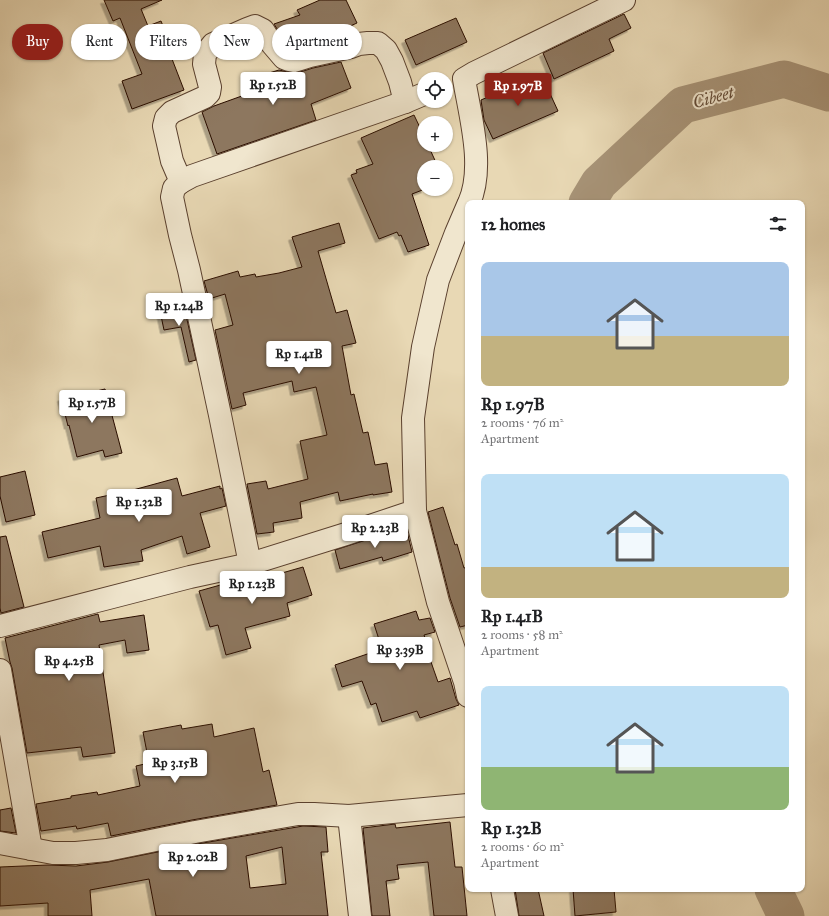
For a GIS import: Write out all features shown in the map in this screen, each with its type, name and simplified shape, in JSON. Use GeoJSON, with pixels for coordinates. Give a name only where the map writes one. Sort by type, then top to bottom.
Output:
{"type":"FeatureCollection","features":[{"type":"Feature","properties":{"kind":"street"},"geometry":{"type":"LineString","coordinates":[[470,200],[476,176],[473,127],[455,82],[624,0]]}},
{"type":"Feature","properties":{"kind":"street"},"geometry":{"type":"LineString","coordinates":[[180,182],[172,161],[164,126],[166,118],[172,112],[205,97],[209,93],[210,88],[204,64],[205,54],[213,44],[255,26],[263,30],[284,58],[294,61],[360,44],[378,43],[386,50],[402,87],[414,98],[192,176],[180,182],[174,188],[172,197],[214,384],[250,564]]}},
{"type":"Feature","properties":{"kind":"street"},"geometry":{"type":"LineString","coordinates":[[465,211],[438,280],[423,347],[413,418],[415,511],[438,602],[465,682]]}},
{"type":"Feature","properties":{"kind":"street"},"geometry":{"type":"LineString","coordinates":[[0,626],[190,577],[250,564],[415,511]]}},
{"type":"Feature","properties":{"kind":"street"},"geometry":{"type":"LineString","coordinates":[[0,670],[31,849]]}},
{"type":"Feature","properties":{"kind":"street"},"geometry":{"type":"LineString","coordinates":[[0,843],[53,853],[76,853],[107,850],[298,814],[349,816],[465,805]]}},
{"type":"Feature","properties":{"kind":"street"},"geometry":{"type":"LineString","coordinates":[[349,816],[360,916]]}},
{"type":"Feature","properties":{"kind":"street"},"geometry":{"type":"LineString","coordinates":[[503,892],[507,916]]}},
{"type":"Feature","properties":{"kind":"building"},"geometry":{"type":"Polygon","coordinates":[[[104,0],[162,0],[141,9],[147,24],[135,24],[135,56],[127,36],[127,24],[122,24],[120,18],[113,21],[104,0]]]}},
{"type":"Feature","properties":{"kind":"building"},"geometry":{"type":"Polygon","coordinates":[[[320,0],[346,0],[357,23],[274,24],[300,15],[297,10],[320,0]]]}},
{"type":"Feature","properties":{"kind":"building"},"geometry":{"type":"Polygon","coordinates":[[[624,14],[631,28],[609,39],[614,51],[554,79],[543,53],[624,14]]]}},
{"type":"Feature","properties":{"kind":"building"},"geometry":{"type":"Polygon","coordinates":[[[456,18],[467,42],[416,65],[405,40],[456,18]]]}},
{"type":"Feature","properties":{"kind":"building"},"geometry":{"type":"Polygon","coordinates":[[[161,21],[162,24],[153,24],[161,21]]]}},
{"type":"Feature","properties":{"kind":"building"},"geometry":{"type":"Polygon","coordinates":[[[136,60],[172,60],[184,90],[132,109],[122,81],[142,74],[136,60]]]}},
{"type":"Feature","properties":{"kind":"building"},"geometry":{"type":"Polygon","coordinates":[[[341,62],[351,88],[311,104],[316,120],[217,154],[202,112],[214,106],[264,88],[259,76],[279,70],[297,73],[341,62]]]}},
{"type":"Feature","properties":{"kind":"building"},"geometry":{"type":"Polygon","coordinates":[[[541,74],[558,111],[493,139],[484,120],[481,100],[541,74]]]}},
{"type":"Feature","properties":{"kind":"building"},"geometry":{"type":"Polygon","coordinates":[[[414,115],[417,121],[417,152],[431,152],[435,160],[417,160],[417,192],[412,194],[429,245],[408,252],[401,235],[399,236],[397,232],[379,239],[351,175],[357,173],[356,170],[373,164],[361,138],[414,115]]]}},
{"type":"Feature","properties":{"kind":"building"},"geometry":{"type":"Polygon","coordinates":[[[339,223],[345,243],[318,251],[336,313],[347,310],[356,343],[342,346],[351,395],[354,394],[363,433],[368,432],[375,465],[387,463],[392,492],[373,494],[340,501],[338,492],[300,502],[302,518],[273,523],[274,532],[257,534],[247,484],[266,481],[268,489],[308,479],[300,441],[327,435],[316,387],[294,392],[292,381],[243,393],[246,405],[232,409],[215,330],[233,325],[225,294],[209,299],[204,281],[238,271],[240,277],[255,274],[256,277],[302,267],[292,237],[339,223]]]}},
{"type":"Feature","properties":{"kind":"building"},"geometry":{"type":"Polygon","coordinates":[[[184,306],[196,360],[189,362],[181,327],[164,330],[160,311],[184,306]]]}},
{"type":"Feature","properties":{"kind":"building"},"geometry":{"type":"Polygon","coordinates":[[[105,389],[122,453],[105,457],[103,450],[77,457],[61,398],[83,392],[84,394],[105,389]]]}},
{"type":"Feature","properties":{"kind":"building"},"geometry":{"type":"Polygon","coordinates":[[[25,471],[35,515],[6,522],[0,496],[0,477],[25,471]]]}},
{"type":"Feature","properties":{"kind":"building"},"geometry":{"type":"Polygon","coordinates":[[[177,478],[182,496],[220,486],[220,489],[222,488],[226,506],[200,513],[210,547],[187,554],[182,536],[141,550],[143,561],[104,567],[100,546],[48,558],[42,532],[100,518],[96,498],[177,478]]]}},
{"type":"Feature","properties":{"kind":"building"},"geometry":{"type":"Polygon","coordinates":[[[443,507],[455,545],[457,544],[465,568],[465,626],[460,627],[450,598],[428,512],[443,507]]]}},
{"type":"Feature","properties":{"kind":"building"},"geometry":{"type":"Polygon","coordinates":[[[406,527],[412,552],[383,561],[382,557],[340,569],[335,550],[406,527]]]}},
{"type":"Feature","properties":{"kind":"building"},"geometry":{"type":"Polygon","coordinates":[[[6,536],[24,607],[1,613],[0,537],[6,536]]]}},
{"type":"Feature","properties":{"kind":"building"},"geometry":{"type":"Polygon","coordinates":[[[303,567],[312,595],[287,603],[290,616],[245,628],[251,648],[226,655],[218,625],[210,627],[199,591],[246,578],[247,583],[303,567]]]}},
{"type":"Feature","properties":{"kind":"building"},"geometry":{"type":"Polygon","coordinates":[[[416,611],[419,620],[430,618],[435,632],[424,635],[426,641],[424,642],[438,682],[450,678],[459,705],[420,718],[417,711],[382,722],[376,703],[371,705],[362,681],[342,687],[335,665],[382,649],[374,624],[416,611]]]}},
{"type":"Feature","properties":{"kind":"building"},"geometry":{"type":"Polygon","coordinates":[[[98,614],[100,622],[144,615],[149,650],[127,653],[125,640],[99,645],[115,753],[83,757],[81,747],[27,753],[12,668],[5,638],[98,614]]]}},
{"type":"Feature","properties":{"kind":"building"},"geometry":{"type":"Polygon","coordinates":[[[212,724],[214,737],[254,728],[263,772],[269,770],[277,805],[111,836],[108,823],[77,829],[76,826],[41,831],[36,804],[71,798],[71,796],[97,792],[98,795],[140,786],[136,766],[149,763],[143,732],[181,725],[182,729],[212,724]]]}},
{"type":"Feature","properties":{"kind":"building"},"geometry":{"type":"Polygon","coordinates":[[[11,808],[16,833],[0,831],[0,810],[11,808]]]}},
{"type":"Feature","properties":{"kind":"building"},"geometry":{"type":"Polygon","coordinates":[[[450,822],[455,867],[462,867],[467,916],[434,916],[428,862],[397,865],[399,879],[386,881],[390,916],[372,916],[363,828],[395,824],[396,828],[450,822]]]}},
{"type":"Feature","properties":{"kind":"building"},"geometry":{"type":"Polygon","coordinates":[[[303,826],[326,827],[328,852],[321,852],[328,916],[156,916],[149,879],[90,890],[92,916],[48,916],[48,903],[0,906],[0,867],[48,865],[76,866],[108,862],[197,844],[303,826]],[[282,847],[246,856],[250,888],[286,884],[282,847]]]}},
{"type":"Feature","properties":{"kind":"building"},"geometry":{"type":"Polygon","coordinates":[[[515,892],[539,892],[544,916],[519,916],[515,892]]]}},
{"type":"Feature","properties":{"kind":"building"},"geometry":{"type":"Polygon","coordinates":[[[573,892],[614,892],[616,912],[575,916],[573,892]]]}},
{"type":"Feature","properties":{"kind":"waterway","name":"Cibeet"},"geometry":{"type":"LineString","coordinates":[[589,200],[599,183],[683,105],[784,79],[829,93]]}},
{"type":"Feature","properties":{"kind":"waterway","name":"Cibeet"},"geometry":{"type":"LineString","coordinates":[[774,892],[786,916]]}}]}
